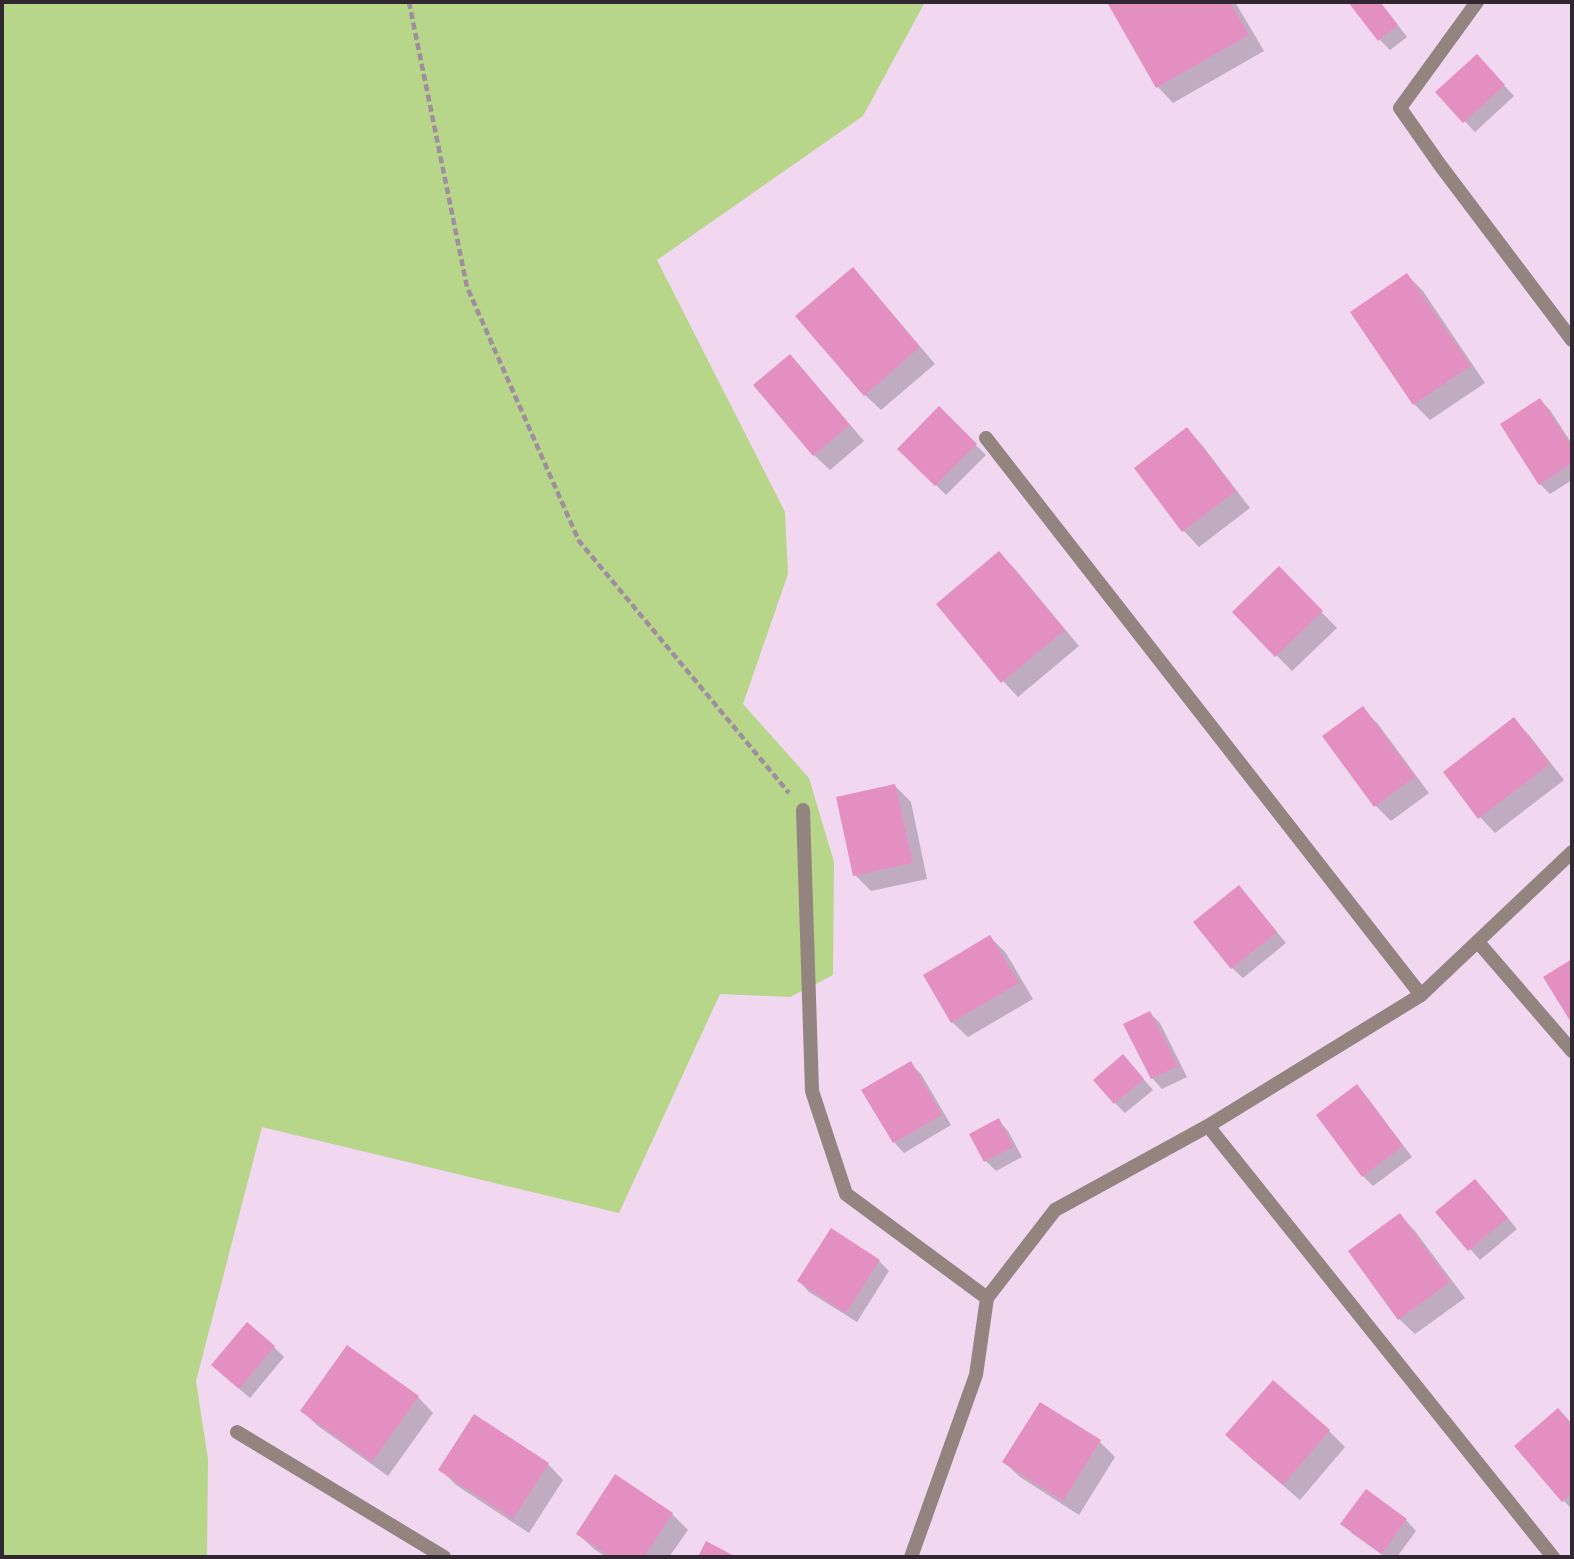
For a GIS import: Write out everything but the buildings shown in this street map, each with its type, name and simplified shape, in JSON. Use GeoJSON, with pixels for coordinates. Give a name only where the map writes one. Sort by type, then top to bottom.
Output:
{"type":"FeatureCollection","features":[{"type":"Feature","properties":{"kind":"street"},"geometry":{"type":"LineString","coordinates":[[1477,2],[1400,108],[1572,340]]}},
{"type":"Feature","properties":{"kind":"street"},"geometry":{"type":"LineString","coordinates":[[986,438],[1421,995]]}},
{"type":"Feature","properties":{"kind":"street"},"geometry":{"type":"LineString","coordinates":[[803,810],[812,1091],[846,1194],[988,1298]]}},
{"type":"Feature","properties":{"kind":"street"},"geometry":{"type":"LineString","coordinates":[[911,1557],[976,1375],[988,1298],[1055,1210],[1208,1126],[1421,995],[1572,852]]}},
{"type":"Feature","properties":{"kind":"street"},"geometry":{"type":"LineString","coordinates":[[1478,942],[1572,1051]]}},
{"type":"Feature","properties":{"kind":"street"},"geometry":{"type":"LineString","coordinates":[[1208,1126],[1553,1557]]}},
{"type":"Feature","properties":{"kind":"street"},"geometry":{"type":"LineString","coordinates":[[237,1432],[444,1557]]}},
{"type":"Feature","properties":{"kind":"path"},"geometry":{"type":"LineString","coordinates":[[409,2],[467,287],[579,541],[803,810]]}},
{"type":"Feature","properties":{"kind":"green space"},"geometry":{"type":"Polygon","coordinates":[[[2,2],[925,2],[863,116],[657,260],[785,512],[788,574],[743,704],[809,778],[834,862],[833,975],[790,997],[720,994],[619,1213],[262,1127],[196,1381],[208,1459],[207,1557],[2,1557],[2,2]]]}}]}
